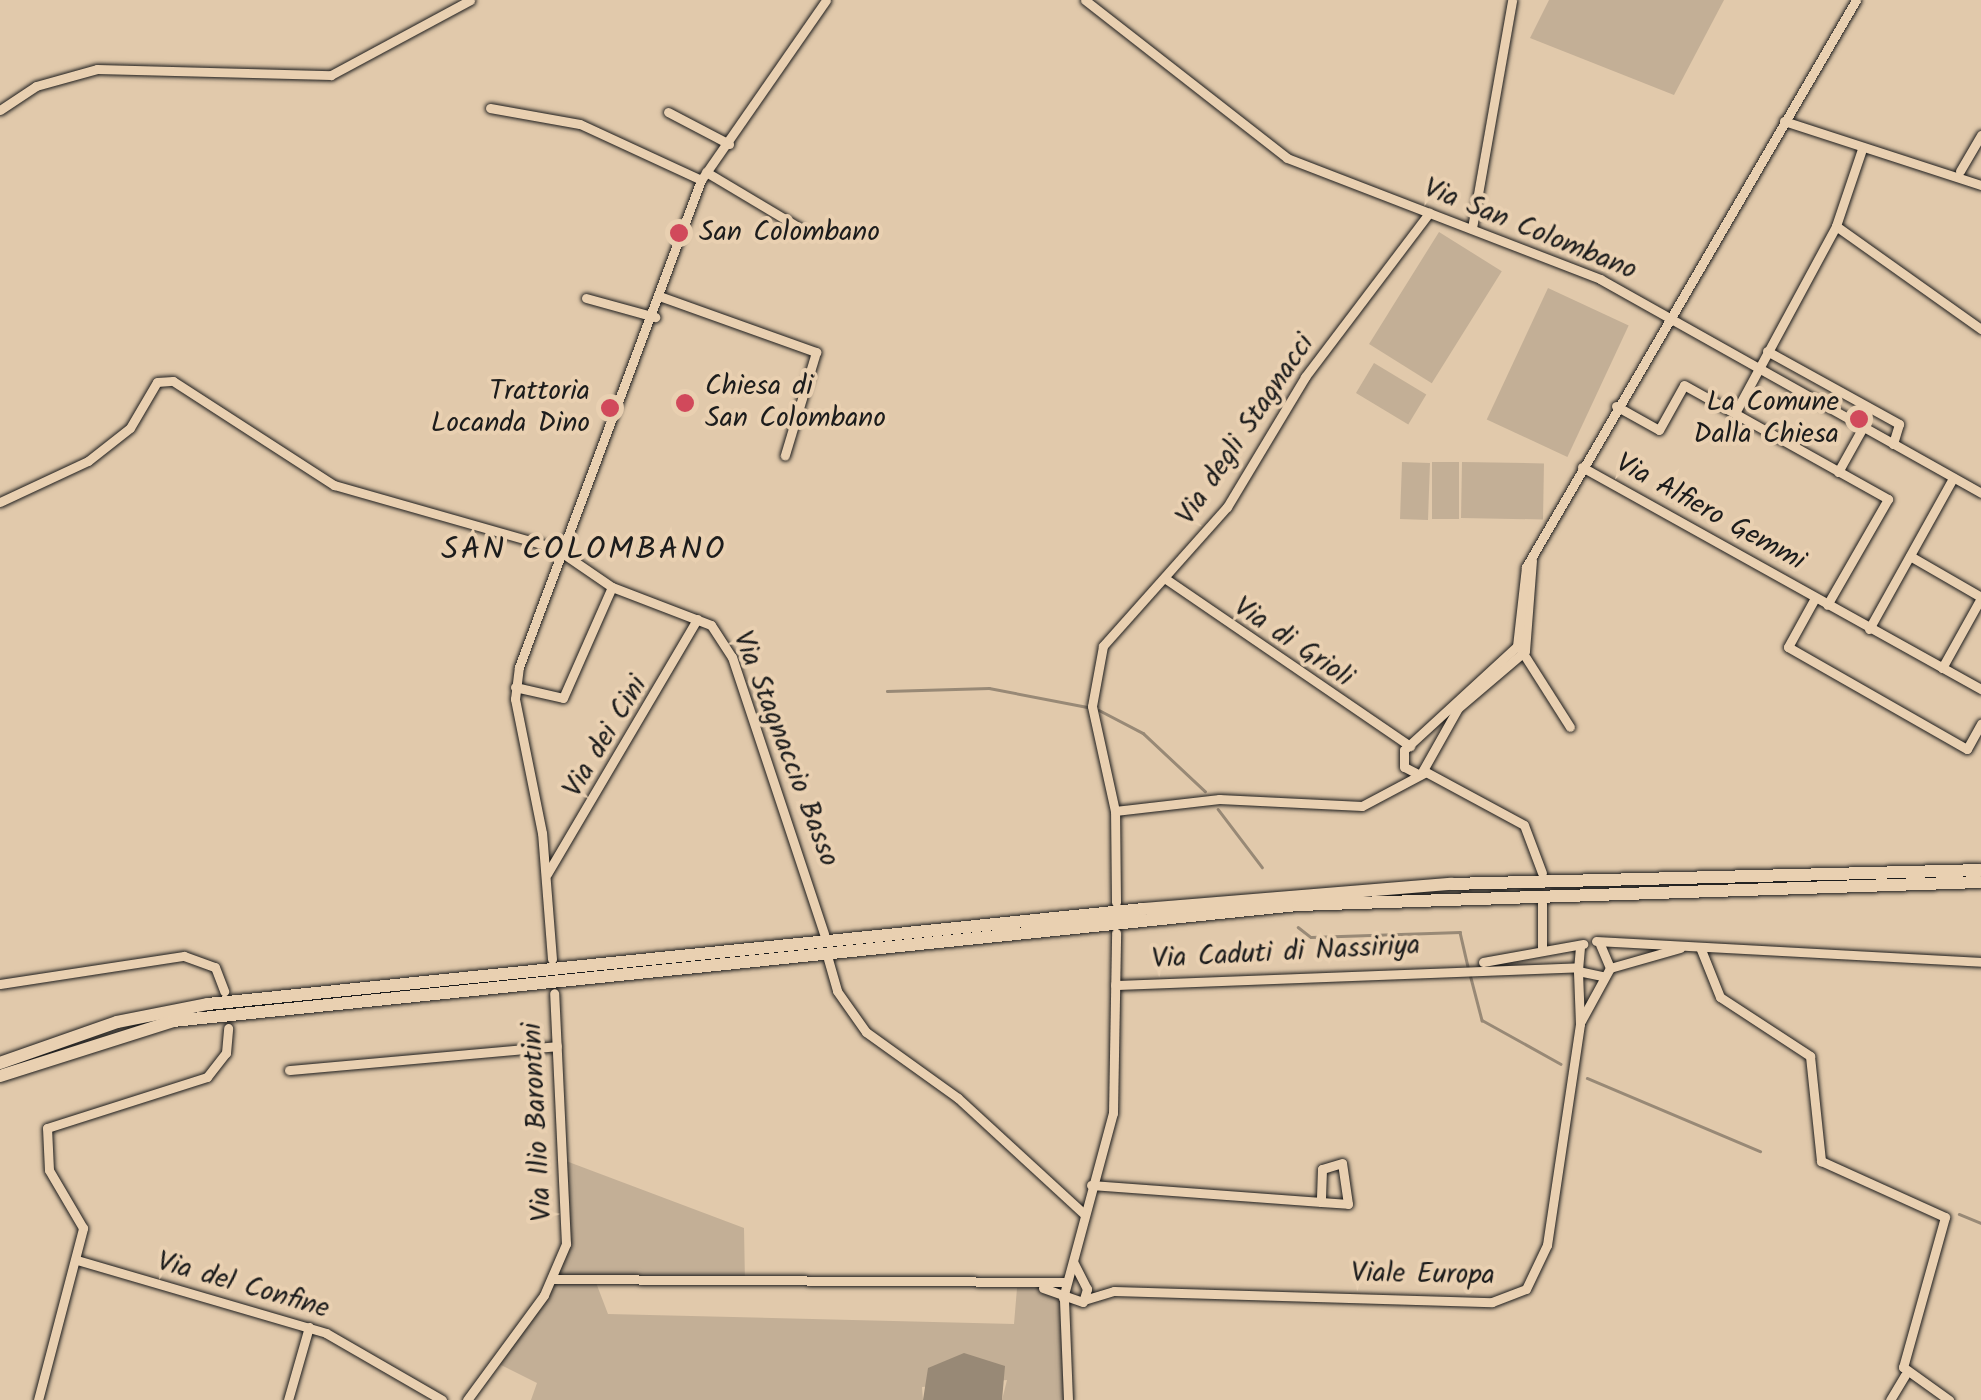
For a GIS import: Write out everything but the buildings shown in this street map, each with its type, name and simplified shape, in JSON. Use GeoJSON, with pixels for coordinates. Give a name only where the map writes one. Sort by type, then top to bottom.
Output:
{"type":"FeatureCollection","features":[{"type":"Feature","properties":{"kind":"highway"},"geometry":{"type":"LineString","coordinates":[[0,1063],[116,1022],[208,1004],[1179,905],[1451,884],[1981,870]]}},
{"type":"Feature","properties":{"kind":"highway"},"geometry":{"type":"LineString","coordinates":[[0,1076],[173,1021],[1298,905],[1981,882]]}},
{"type":"Feature","properties":{"kind":"street"},"geometry":{"type":"LineString","coordinates":[[0,110],[36,86],[96,70],[331,76],[470,0]]}},
{"type":"Feature","properties":{"kind":"street"},"geometry":{"type":"LineString","coordinates":[[552,959],[547,874],[515,687],[662,297],[703,176],[745,124],[826,0]]}},
{"type":"Feature","properties":{"kind":"street","name":"Via San Colombano"},"geometry":{"type":"LineString","coordinates":[[1085,0],[1287,158],[1472,228],[1668,314],[1981,493]]}},
{"type":"Feature","properties":{"kind":"street"},"geometry":{"type":"LineString","coordinates":[[1472,228],[1512,0]]}},
{"type":"Feature","properties":{"kind":"street"},"geometry":{"type":"LineString","coordinates":[[1668,314],[1856,0]]}},
{"type":"Feature","properties":{"kind":"street"},"geometry":{"type":"LineString","coordinates":[[490,108],[580,124],[703,176],[800,228]]}},
{"type":"Feature","properties":{"kind":"street"},"geometry":{"type":"LineString","coordinates":[[668,112],[729,144]]}},
{"type":"Feature","properties":{"kind":"street"},"geometry":{"type":"LineString","coordinates":[[1784,121],[1862,149],[1960,171],[1981,185]]}},
{"type":"Feature","properties":{"kind":"street"},"geometry":{"type":"LineString","coordinates":[[1960,171],[1981,135]]}},
{"type":"Feature","properties":{"kind":"street"},"geometry":{"type":"LineString","coordinates":[[1735,413],[1836,226],[1862,149]]}},
{"type":"Feature","properties":{"kind":"street","name":"Via degli Stagnacci"},"geometry":{"type":"LineString","coordinates":[[1116,902],[1115,812],[1094,720],[1096,666],[1119,618],[1166,579],[1228,507],[1301,384],[1429,212]]}},
{"type":"Feature","properties":{"kind":"street"},"geometry":{"type":"LineString","coordinates":[[1836,226],[1981,329]]}},
{"type":"Feature","properties":{"kind":"street"},"geometry":{"type":"LineString","coordinates":[[662,297],[816,352],[785,455]]}},
{"type":"Feature","properties":{"kind":"street"},"geometry":{"type":"LineString","coordinates":[[586,298],[655,316]]}},
{"type":"Feature","properties":{"kind":"street","name":"Via Alfiero Gemmi"},"geometry":{"type":"LineString","coordinates":[[1532,560],[1668,314]]}},
{"type":"Feature","properties":{"kind":"street"},"geometry":{"type":"LineString","coordinates":[[1767,352],[1899,424],[1893,444]]}},
{"type":"Feature","properties":{"kind":"street"},"geometry":{"type":"LineString","coordinates":[[0,502],[88,460],[130,428],[158,382],[173,380],[334,485],[566,554]]}},
{"type":"Feature","properties":{"kind":"street"},"geometry":{"type":"LineString","coordinates":[[1616,406],[1659,430],[1684,385],[1888,499],[1828,605]]}},
{"type":"Feature","properties":{"kind":"street"},"geometry":{"type":"LineString","coordinates":[[1838,472],[1864,427]]}},
{"type":"Feature","properties":{"kind":"street","name":"Via Alfiero Gemmi"},"geometry":{"type":"LineString","coordinates":[[1582,467],[1981,689]]}},
{"type":"Feature","properties":{"kind":"street"},"geometry":{"type":"LineString","coordinates":[[1869,629],[1953,478]]}},
{"type":"Feature","properties":{"kind":"street","name":"Via Stagnaccio Basso"},"geometry":{"type":"LineString","coordinates":[[566,554],[612,587],[697,619],[726,641],[824,934]]}},
{"type":"Feature","properties":{"kind":"street"},"geometry":{"type":"LineString","coordinates":[[1910,556],[1981,598],[1942,668]]}},
{"type":"Feature","properties":{"kind":"street"},"geometry":{"type":"LineString","coordinates":[[1532,560],[1518,644],[1570,727]]}},
{"type":"Feature","properties":{"kind":"street"},"geometry":{"type":"LineString","coordinates":[[1115,812],[1219,799],[1358,807],[1419,772],[1464,702],[1523,654],[1532,560]]}},
{"type":"Feature","properties":{"kind":"street","name":"Via di Grioli"},"geometry":{"type":"LineString","coordinates":[[1166,579],[1397,741],[1415,746]]}},
{"type":"Feature","properties":{"kind":"street"},"geometry":{"type":"LineString","coordinates":[[515,687],[563,698],[612,587]]}},
{"type":"Feature","properties":{"kind":"street","name":"Via Alfiero Gemmi"},"geometry":{"type":"LineString","coordinates":[[1815,598],[1788,646],[1967,749],[1981,724]]}},
{"type":"Feature","properties":{"kind":"street","name":"Via dei Cini"},"geometry":{"type":"LineString","coordinates":[[547,874],[697,619]]}},
{"type":"Feature","properties":{"kind":"street"},"geometry":{"type":"LineString","coordinates":[[1401,759],[1454,696],[1518,644]]}},
{"type":"Feature","properties":{"kind":"street"},"geometry":{"type":"LineString","coordinates":[[1396,782],[1401,759],[1397,741]]}},
{"type":"Feature","properties":{"kind":"street"},"geometry":{"type":"LineString","coordinates":[[1415,746],[1429,758],[1435,774]]}},
{"type":"Feature","properties":{"kind":"street"},"geometry":{"type":"LineString","coordinates":[[1401,759],[1419,772],[1435,774],[1528,829],[1542,873]]}},
{"type":"Feature","properties":{"kind":"street"},"geometry":{"type":"LineString","coordinates":[[1542,903],[1542,949],[1548,963]]}},
{"type":"Feature","properties":{"kind":"street"},"geometry":{"type":"LineString","coordinates":[[1542,925],[1555,946]]}},
{"type":"Feature","properties":{"kind":"street"},"geometry":{"type":"LineString","coordinates":[[1068,1400],[1067,1319],[1063,1299],[1083,1212],[1113,1113],[1116,933]]}},
{"type":"Feature","properties":{"kind":"street"},"geometry":{"type":"LineString","coordinates":[[1596,941],[1610,951],[1606,972],[1696,947]]}},
{"type":"Feature","properties":{"kind":"street"},"geometry":{"type":"LineString","coordinates":[[1596,941],[1981,962]]}},
{"type":"Feature","properties":{"kind":"street","name":"Via Caduti di Nassiriya"},"geometry":{"type":"LineString","coordinates":[[1530,958],[1542,949],[1596,941]]}},
{"type":"Feature","properties":{"kind":"street","name":"Viale Europa"},"geometry":{"type":"LineString","coordinates":[[1083,1282],[1105,1290],[1513,1297],[1544,1260],[1580,1024],[1577,969],[1583,944]]}},
{"type":"Feature","properties":{"kind":"street"},"geometry":{"type":"LineString","coordinates":[[1696,947],[1720,997],[1810,1056],[1818,1158],[1945,1218],[1904,1374],[1890,1400]]}},
{"type":"Feature","properties":{"kind":"street"},"geometry":{"type":"LineString","coordinates":[[0,984],[184,956],[215,967],[224,991]]}},
{"type":"Feature","properties":{"kind":"street","name":"Via Caduti di Nassiriya"},"geometry":{"type":"LineString","coordinates":[[1115,985],[1459,966],[1530,958],[1606,972]]}},
{"type":"Feature","properties":{"kind":"street"},"geometry":{"type":"LineString","coordinates":[[828,959],[837,991],[866,1032],[958,1098],[1083,1212]]}},
{"type":"Feature","properties":{"kind":"street","name":"Viale Europa"},"geometry":{"type":"LineString","coordinates":[[1580,1024],[1606,972]]}},
{"type":"Feature","properties":{"kind":"street","name":"Via Ilio Barontini"},"geometry":{"type":"LineString","coordinates":[[467,1400],[554,1279],[569,1208],[554,992]]}},
{"type":"Feature","properties":{"kind":"street"},"geometry":{"type":"LineString","coordinates":[[38,1400],[77,1260],[82,1214],[57,1187],[47,1128],[207,1078],[222,1062],[228,1028]]}},
{"type":"Feature","properties":{"kind":"street"},"geometry":{"type":"LineString","coordinates":[[288,1070],[557,1046]]}},
{"type":"Feature","properties":{"kind":"street"},"geometry":{"type":"LineString","coordinates":[[1091,1185],[1320,1202],[1348,1204],[1342,1164],[1322,1169],[1320,1202]]}},
{"type":"Feature","properties":{"kind":"street","name":"Via del Confine"},"geometry":{"type":"LineString","coordinates":[[77,1260],[309,1328],[442,1400]]}},
{"type":"Feature","properties":{"kind":"street"},"geometry":{"type":"LineString","coordinates":[[1067,1319],[1081,1302],[1083,1282],[1073,1262]]}},
{"type":"Feature","properties":{"kind":"street"},"geometry":{"type":"LineString","coordinates":[[554,1279],[1043,1288],[1083,1282]]}},
{"type":"Feature","properties":{"kind":"street"},"geometry":{"type":"LineString","coordinates":[[1043,1288],[1063,1299],[1081,1302]]}},
{"type":"Feature","properties":{"kind":"street","name":"Viale Europa"},"geometry":{"type":"LineString","coordinates":[[1081,1302],[1105,1290]]}},
{"type":"Feature","properties":{"kind":"street"},"geometry":{"type":"LineString","coordinates":[[288,1400],[309,1328]]}},
{"type":"Feature","properties":{"kind":"street"},"geometry":{"type":"LineString","coordinates":[[1904,1374],[1948,1400]]}},
{"type":"Feature","properties":{"kind":"shaded area"},"geometry":{"type":"Polygon","coordinates":[[[1549,0],[1724,0],[1674,95],[1530,38],[1549,0]]]}},
{"type":"Feature","properties":{"kind":"shaded area"},"geometry":{"type":"Polygon","coordinates":[[[1439,232],[1502,271],[1432,383],[1369,344],[1439,232]]]}},
{"type":"Feature","properties":{"kind":"shaded area"},"geometry":{"type":"Polygon","coordinates":[[[1548,288],[1629,326],[1567,457],[1487,419],[1548,288]]]}},
{"type":"Feature","properties":{"kind":"shaded area"},"geometry":{"type":"Polygon","coordinates":[[[1374,363],[1426,394],[1408,424],[1356,393],[1374,363]]]}},
{"type":"Feature","properties":{"kind":"shaded area"},"geometry":{"type":"Polygon","coordinates":[[[1402,462],[1430,463],[1428,520],[1400,519],[1402,462]]]}},
{"type":"Feature","properties":{"kind":"shaded area"},"geometry":{"type":"Polygon","coordinates":[[[1432,462],[1459,462],[1459,519],[1432,519],[1432,462]]]}},
{"type":"Feature","properties":{"kind":"shaded area"},"geometry":{"type":"Polygon","coordinates":[[[1462,462],[1544,463],[1543,519],[1461,518],[1462,462]]]}},
{"type":"Feature","properties":{"kind":"shaded area"},"geometry":{"type":"Polygon","coordinates":[[[566,1161],[744,1228],[745,1283],[595,1280],[608,1314],[1014,1324],[1017,1288],[1043,1288],[1063,1298],[1068,1400],[1002,1400],[1007,1380],[922,1387],[923,1400],[531,1400],[537,1383],[495,1362],[544,1295],[568,1228],[566,1161]]]}},
{"type":"Feature","properties":{"kind":"shaded area"},"geometry":{"type":"Polygon","coordinates":[[[964,1353],[1005,1366],[1002,1400],[923,1400],[928,1368],[964,1353]]]}},
{"type":"Feature","properties":{"kind":"waterway"},"geometry":{"type":"LineString","coordinates":[[887,691],[989,688],[1088,707]]}},
{"type":"Feature","properties":{"kind":"waterway"},"geometry":{"type":"LineString","coordinates":[[1099,710],[1143,733],[1205,791]]}},
{"type":"Feature","properties":{"kind":"waterway"},"geometry":{"type":"LineString","coordinates":[[1218,809],[1262,867]]}},
{"type":"Feature","properties":{"kind":"waterway"},"geometry":{"type":"LineString","coordinates":[[1298,927],[1311,937],[1460,932],[1468,967]]}},
{"type":"Feature","properties":{"kind":"waterway"},"geometry":{"type":"LineString","coordinates":[[1470,974],[1482,1020],[1561,1064]]}},
{"type":"Feature","properties":{"kind":"waterway"},"geometry":{"type":"LineString","coordinates":[[1587,1078],[1760,1151]]}},
{"type":"Feature","properties":{"kind":"waterway"},"geometry":{"type":"LineString","coordinates":[[1959,1214],[1981,1223]]}},
{"type":"Feature","properties":{"kind":"place","name":"San Colombano"},"geometry":{"type":"Point","coordinates":[679,233]}},
{"type":"Feature","properties":{"kind":"place","name":"Chiesa di San Colombano"},"geometry":{"type":"Point","coordinates":[685,403]}},
{"type":"Feature","properties":{"kind":"place","name":"Trattoria Locanda Dino"},"geometry":{"type":"Point","coordinates":[610,408]}},
{"type":"Feature","properties":{"kind":"place","name":"La Comune Dalla Chiesa"},"geometry":{"type":"Point","coordinates":[1859,419]}},
{"type":"Feature","properties":{"kind":"district","name":"SAN COLOMBANO"},"geometry":{"type":"Point","coordinates":[584,551]}}]}
